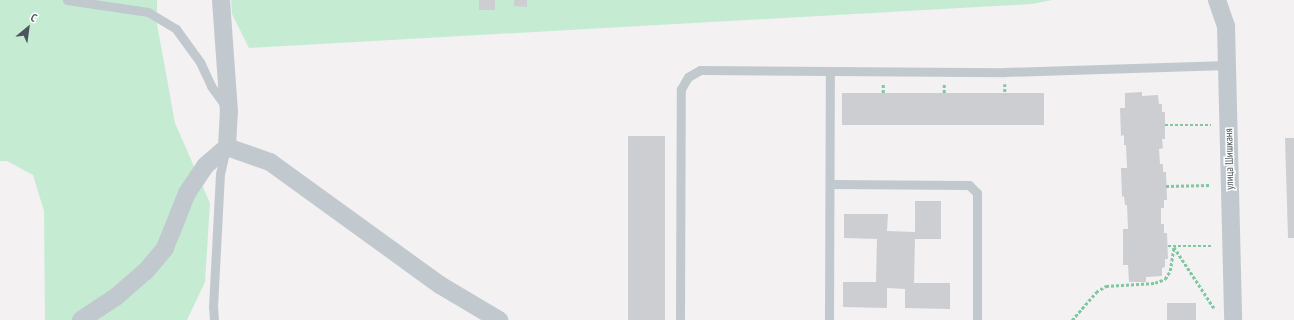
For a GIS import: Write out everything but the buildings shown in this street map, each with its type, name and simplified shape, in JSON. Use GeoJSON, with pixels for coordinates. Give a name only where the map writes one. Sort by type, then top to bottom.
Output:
{"type":"FeatureCollection","features":[{"type":"Feature","properties":{"kind":"street"},"geometry":{"type":"LineString","coordinates":[[81,320],[122,291],[146,271],[165,248],[187,193],[205,166],[227,147],[230,112],[221,0]]}},
{"type":"Feature","properties":{"kind":"street","name":"улица Шишканя"},"geometry":{"type":"LineString","coordinates":[[1217,0],[1226,26],[1227,65],[1225,317]]}},
{"type":"Feature","properties":{"kind":"street"},"geometry":{"type":"LineString","coordinates":[[227,147],[270,162],[440,284],[499,320]]}},
{"type":"Feature","properties":{"kind":"lane"},"geometry":{"type":"LineString","coordinates":[[68,0],[148,12],[176,29],[200,62],[211,86],[230,112]]}},
{"type":"Feature","properties":{"kind":"lane"},"geometry":{"type":"LineString","coordinates":[[680,320],[681,89],[688,76],[700,70],[1005,72],[1227,65]]}},
{"type":"Feature","properties":{"kind":"lane"},"geometry":{"type":"LineString","coordinates":[[829,320],[830,71]]}},
{"type":"Feature","properties":{"kind":"lane"},"geometry":{"type":"LineString","coordinates":[[214,320],[213,307],[220,174],[227,147]]}},
{"type":"Feature","properties":{"kind":"lane"},"geometry":{"type":"LineString","coordinates":[[830,184],[969,185],[978,193],[977,320]]}},
{"type":"Feature","properties":{"kind":"path"},"geometry":{"type":"LineString","coordinates":[[1165,125],[1209,124]]}},
{"type":"Feature","properties":{"kind":"path"},"geometry":{"type":"LineString","coordinates":[[1166,186],[1212,185]]}},
{"type":"Feature","properties":{"kind":"path"},"geometry":{"type":"LineString","coordinates":[[1168,246],[1214,246]]}},
{"type":"Feature","properties":{"kind":"path"},"geometry":{"type":"LineString","coordinates":[[1174,246],[1225,317]]}},
{"type":"Feature","properties":{"kind":"path"},"geometry":{"type":"LineString","coordinates":[[1072,320],[1096,292],[1106,286],[1155,283],[1165,279],[1170,271],[1174,246]]}},
{"type":"Feature","properties":{"kind":"green space"},"geometry":{"type":"Polygon","coordinates":[[[0,0],[157,0],[157,24],[175,123],[210,203],[205,282],[187,320],[45,320],[44,211],[33,175],[7,161],[0,161],[0,0]]]}},
{"type":"Feature","properties":{"kind":"green space"},"geometry":{"type":"Polygon","coordinates":[[[231,0],[1052,0],[1032,4],[249,48],[232,14],[231,0]]]}}]}
